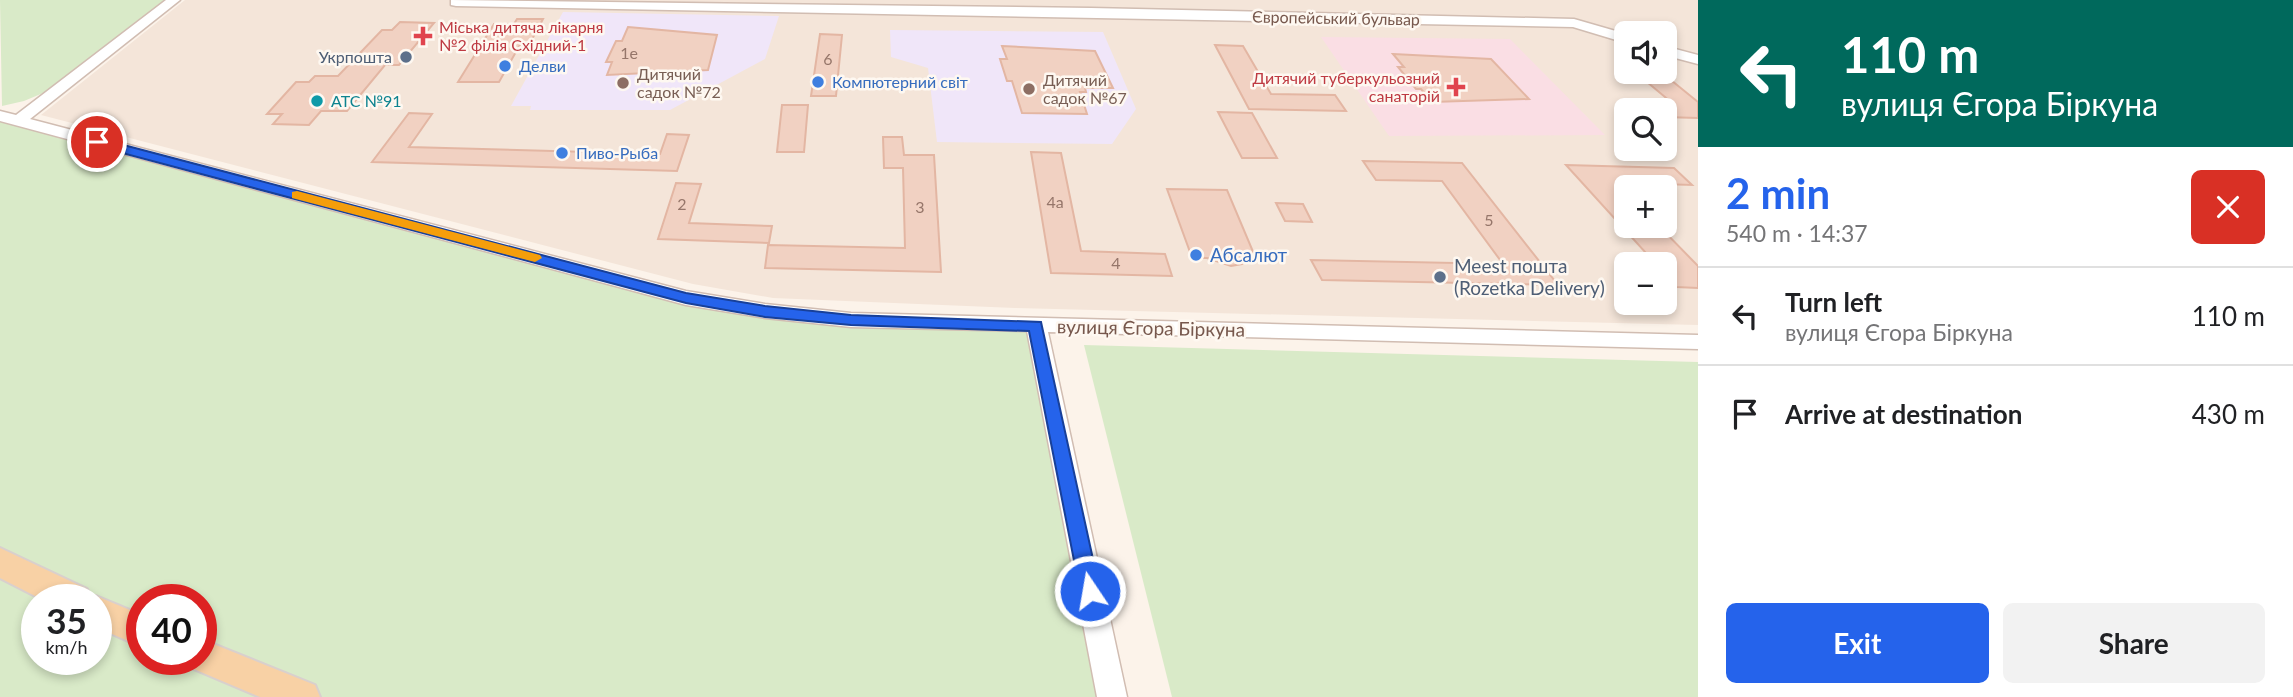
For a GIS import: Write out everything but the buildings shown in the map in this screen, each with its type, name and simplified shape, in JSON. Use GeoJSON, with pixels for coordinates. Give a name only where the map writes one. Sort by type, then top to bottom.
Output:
{"type":"FeatureCollection","features":[{"type":"Feature","properties":{"kind":"main road"},"geometry":{"type":"LineString","coordinates":[[0,562],[43,584]]}},
{"type":"Feature","properties":{"kind":"main road"},"geometry":{"type":"LineString","coordinates":[[217,662],[302,697]]}},
{"type":"Feature","properties":{"kind":"street"},"geometry":{"type":"LineString","coordinates":[[9,119],[174,0]]}},
{"type":"Feature","properties":{"kind":"street","name":"Європейський бульвар"},"geometry":{"type":"LineString","coordinates":[[456,2],[1574,23],[1614,35]]}},
{"type":"Feature","properties":{"kind":"street"},"geometry":{"type":"LineString","coordinates":[[1677,54],[1698,60]]}},
{"type":"Feature","properties":{"kind":"street","name":"вулиця Єгора Біркуна"},"geometry":{"type":"LineString","coordinates":[[9,119],[686,298],[765,312],[851,320],[1036,326],[1698,342]]}},
{"type":"Feature","properties":{"kind":"street"},"geometry":{"type":"LineString","coordinates":[[1036,326],[1112,697]]}},
{"type":"Feature","properties":{"kind":"shaded area"},"geometry":{"type":"Polygon","coordinates":[[[185,0],[1698,0],[1698,325],[1015,308],[773,298],[693,284],[41,115],[185,0]]]}},
{"type":"Feature","properties":{"kind":"shaded area","name":"Дитячий садок №72"},"geometry":{"type":"Polygon","coordinates":[[[563,12],[779,16],[765,59],[670,110],[530,110],[531,106],[511,106],[563,12]]]}},
{"type":"Feature","properties":{"kind":"shaded area","name":"Дитячий садок №67"},"geometry":{"type":"Polygon","coordinates":[[[890,30],[1103,32],[1136,109],[1112,144],[937,142],[928,68],[891,57],[890,30]]]}},
{"type":"Feature","properties":{"kind":"shaded area","name":"Дитячий туберкульозний санаторій"},"geometry":{"type":"Polygon","coordinates":[[[1321,37],[1510,39],[1605,135],[1389,136],[1321,37]]]}},
{"type":"Feature","properties":{"kind":"green space"},"geometry":{"type":"Polygon","coordinates":[[[0,0],[166,0],[48,91],[2,106],[0,0]]]}},
{"type":"Feature","properties":{"kind":"green space"},"geometry":{"type":"Polygon","coordinates":[[[0,116],[765,311],[1036,326],[1112,697],[0,697],[0,116]]]}},
{"type":"Feature","properties":{"kind":"green space"},"geometry":{"type":"Polygon","coordinates":[[[1084,345],[1698,362],[1698,697],[1172,697],[1084,345]]]}},
{"type":"Feature","properties":{"kind":"slow traffic"},"geometry":{"type":"LineString","coordinates":[[297,195],[535,258]]}},
{"type":"Feature","properties":{"kind":"place","name":"Міська дитяча лікарня №2 філія Східний-1"},"geometry":{"type":"Point","coordinates":[423,36]}},
{"type":"Feature","properties":{"kind":"place","name":"Укрпошта"},"geometry":{"type":"Point","coordinates":[406,57]}},
{"type":"Feature","properties":{"kind":"place","name":"Делви"},"geometry":{"type":"Point","coordinates":[505,66]}},
{"type":"Feature","properties":{"kind":"place","name":"Компютерний світ"},"geometry":{"type":"Point","coordinates":[818,82]}},
{"type":"Feature","properties":{"kind":"place","name":"Дитячий садок №72"},"geometry":{"type":"Point","coordinates":[623,83]}},
{"type":"Feature","properties":{"kind":"place","name":"Дитячий туберкульозний санаторій"},"geometry":{"type":"Point","coordinates":[1456,87]}},
{"type":"Feature","properties":{"kind":"place","name":"Дитячий садок №67"},"geometry":{"type":"Point","coordinates":[1029,89]}},
{"type":"Feature","properties":{"kind":"place","name":"АТС №91"},"geometry":{"type":"Point","coordinates":[317,101]}},
{"type":"Feature","properties":{"kind":"place","name":"Пиво-Рыба"},"geometry":{"type":"Point","coordinates":[562,153]}},
{"type":"Feature","properties":{"kind":"place","name":"Абсалют"},"geometry":{"type":"Point","coordinates":[1196,255]}},
{"type":"Feature","properties":{"kind":"place","name":"Meest пошта (Rozetka Delivery)"},"geometry":{"type":"Point","coordinates":[1440,277]}},
{"type":"Feature","properties":{"kind":"route"},"geometry":{"type":"LineString","coordinates":[[97,142],[686,298],[765,312],[851,320],[1036,326],[1090,591]]}}]}
